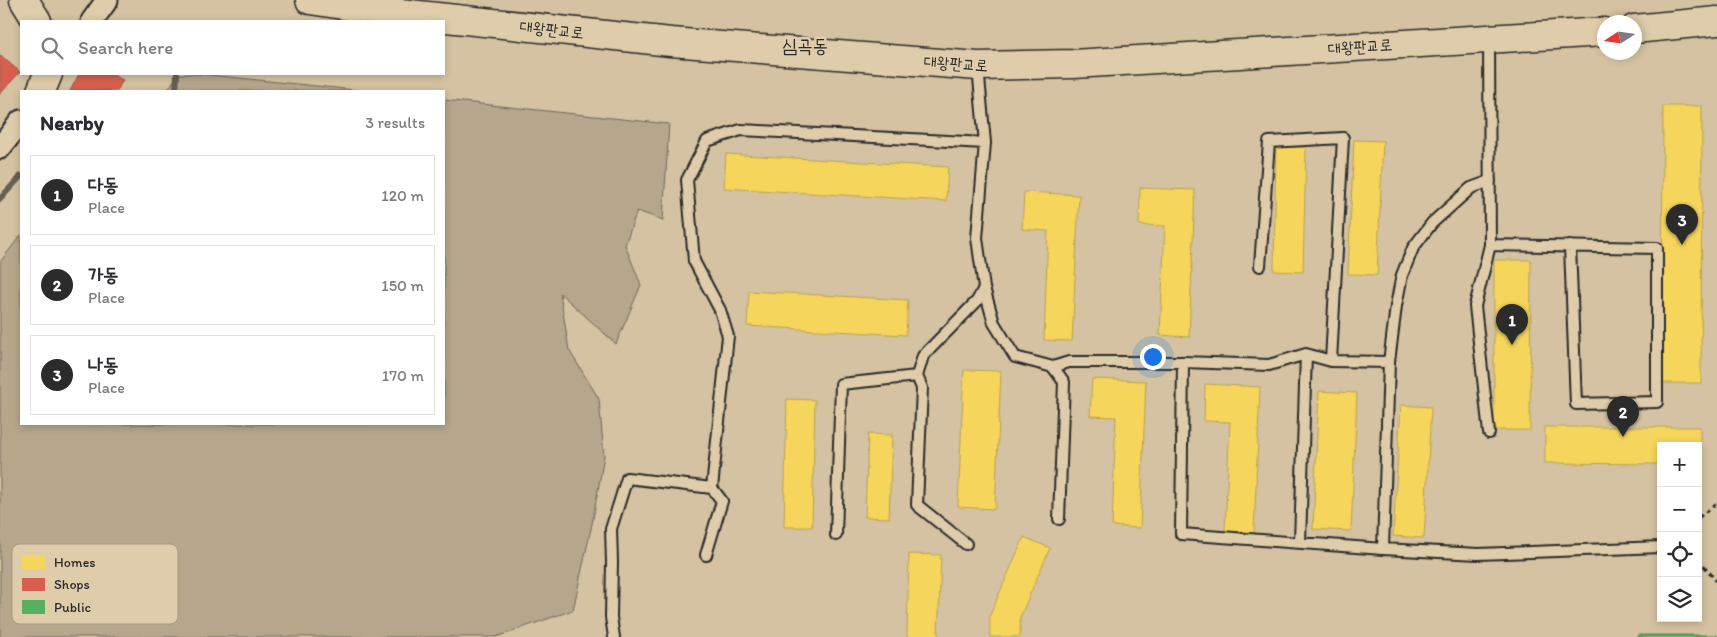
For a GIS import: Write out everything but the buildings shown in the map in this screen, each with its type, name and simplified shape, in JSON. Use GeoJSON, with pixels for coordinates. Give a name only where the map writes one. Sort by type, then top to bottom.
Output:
{"type":"FeatureCollection","features":[{"type":"Feature","properties":{"kind":"main road"},"geometry":{"type":"LineString","coordinates":[[24,0],[36,20]]}},
{"type":"Feature","properties":{"kind":"main road","name":"대왕판교로"},"geometry":{"type":"LineString","coordinates":[[310,0],[390,12],[671,42],[978,66],[1073,64],[1597,32]]}},
{"type":"Feature","properties":{"kind":"main road"},"geometry":{"type":"LineString","coordinates":[[1642,28],[1717,21]]}},
{"type":"Feature","properties":{"kind":"main road"},"geometry":{"type":"LineString","coordinates":[[42,90],[48,75]]}},
{"type":"Feature","properties":{"kind":"street"},"geometry":{"type":"LineString","coordinates":[[93,20],[107,0]]}},
{"type":"Feature","properties":{"kind":"street"},"geometry":{"type":"LineString","coordinates":[[43,90],[54,75]]}},
{"type":"Feature","properties":{"kind":"street"},"geometry":{"type":"LineString","coordinates":[[0,148],[20,122]]}},
{"type":"Feature","properties":{"kind":"lane"},"geometry":{"type":"LineString","coordinates":[[1489,39],[1490,245],[1475,306],[1489,433]]}},
{"type":"Feature","properties":{"kind":"lane"},"geometry":{"type":"LineString","coordinates":[[978,66],[985,143],[977,238],[984,288],[994,323],[1015,357],[1053,367],[1069,362],[1183,362],[1269,365],[1306,354],[1331,361],[1389,362]]}},
{"type":"Feature","properties":{"kind":"lane"},"geometry":{"type":"LineString","coordinates":[[706,555],[722,501],[712,488],[728,336],[720,310],[694,261],[687,180],[707,141],[741,130],[985,143]]}},
{"type":"Feature","properties":{"kind":"lane"},"geometry":{"type":"LineString","coordinates":[[1260,266],[1269,142],[1343,138],[1331,361]]}},
{"type":"Feature","properties":{"kind":"lane"},"geometry":{"type":"LineString","coordinates":[[1383,549],[1389,362],[1402,275],[1413,248],[1432,223],[1471,188],[1490,181]]}},
{"type":"Feature","properties":{"kind":"lane"},"geometry":{"type":"LineString","coordinates":[[1490,245],[1570,246],[1657,248],[1657,402],[1576,404],[1570,246]]}},
{"type":"Feature","properties":{"kind":"lane"},"geometry":{"type":"LineString","coordinates":[[966,544],[917,505],[922,388],[917,376],[923,356],[978,301],[984,288]]}},
{"type":"Feature","properties":{"kind":"lane"},"geometry":{"type":"LineString","coordinates":[[1300,542],[1306,354]]}},
{"type":"Feature","properties":{"kind":"lane"},"geometry":{"type":"LineString","coordinates":[[1183,362],[1181,534],[1478,554],[1657,547]]}},
{"type":"Feature","properties":{"kind":"lane"},"geometry":{"type":"LineString","coordinates":[[1053,367],[1064,382],[1059,519]]}},
{"type":"Feature","properties":{"kind":"lane"},"geometry":{"type":"LineString","coordinates":[[836,535],[841,384],[917,376]]}},
{"type":"Feature","properties":{"kind":"lane"},"geometry":{"type":"LineString","coordinates":[[614,637],[610,617],[612,562],[610,528],[627,478],[712,488]]}},
{"type":"Feature","properties":{"kind":"path"},"geometry":{"type":"LineString","coordinates":[[1702,515],[1717,503]]}},
{"type":"Feature","properties":{"kind":"path"},"geometry":{"type":"LineString","coordinates":[[1702,563],[1717,582]]}},
{"type":"Feature","properties":{"kind":"shaded area"},"geometry":{"type":"Polygon","coordinates":[[[177,75],[210,75],[355,90],[168,90],[177,75]]]}},
{"type":"Feature","properties":{"kind":"shaded area"},"geometry":{"type":"Polygon","coordinates":[[[445,100],[669,124],[663,220],[637,211],[625,245],[641,285],[616,344],[560,293],[569,350],[599,399],[604,456],[592,524],[573,610],[496,637],[0,637],[0,262],[20,236],[20,425],[445,425],[445,100]]]}},
{"type":"Feature","properties":{"kind":"waterway"},"geometry":{"type":"LineString","coordinates":[[176,90],[177,75]]}},
{"type":"Feature","properties":{"kind":"waterway"},"geometry":{"type":"LineString","coordinates":[[0,199],[20,177]]}},
{"type":"Feature","properties":{"kind":"place","name":"나동"},"geometry":{"type":"Point","coordinates":[1682,245]}},
{"type":"Feature","properties":{"kind":"place","name":"다동"},"geometry":{"type":"Point","coordinates":[1512,345]}},
{"type":"Feature","properties":{"kind":"place","name":"가동"},"geometry":{"type":"Point","coordinates":[1623,437]}},
{"type":"Feature","properties":{"kind":"district","name":"심곡동"},"geometry":{"type":"Point","coordinates":[805,45]}}]}
